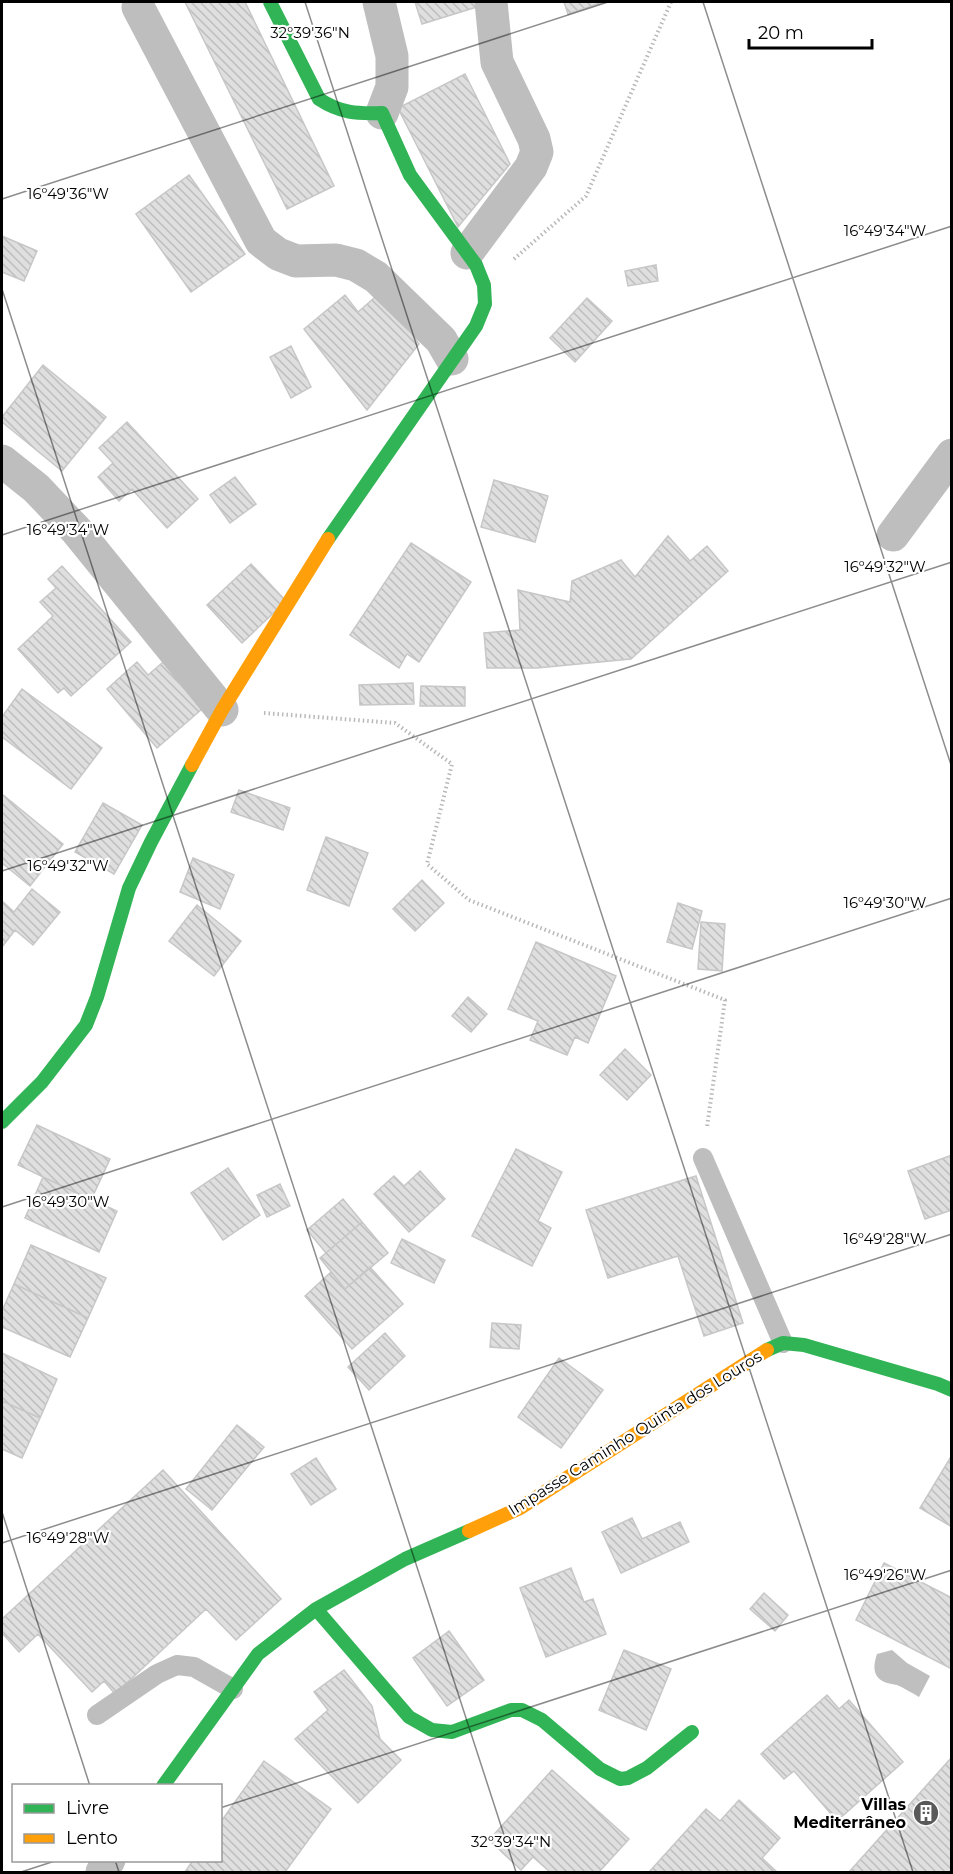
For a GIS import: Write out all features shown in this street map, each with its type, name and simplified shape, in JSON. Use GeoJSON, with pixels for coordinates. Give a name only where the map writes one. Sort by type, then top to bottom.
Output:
{"type":"FeatureCollection","features":[{"type":"Feature","properties":{"kind":"street"},"geometry":{"type":"LineString","coordinates":[[270,2],[319,99],[331,107],[357,114],[382,113]]}},
{"type":"Feature","properties":{"kind":"street"},"geometry":{"type":"LineString","coordinates":[[2,1122],[42,1082],[87,1025],[98,997],[129,888],[151,842],[222,710],[318,554],[476,326],[485,304],[484,285],[476,265],[410,175],[382,113],[392,87],[392,57],[379,2]]}},
{"type":"Feature","properties":{"kind":"street"},"geometry":{"type":"LineString","coordinates":[[467,253],[531,167],[537,152],[534,139],[497,62],[491,2]]}},
{"type":"Feature","properties":{"kind":"street"},"geometry":{"type":"LineString","coordinates":[[138,7],[261,241],[278,254],[296,261],[336,260],[356,265],[376,278],[441,340],[452,359]]}},
{"type":"Feature","properties":{"kind":"street"},"geometry":{"type":"LineString","coordinates":[[893,535],[951,455]]}},
{"type":"Feature","properties":{"kind":"street"},"geometry":{"type":"LineString","coordinates":[[2,461],[36,488],[76,530],[222,710]]}},
{"type":"Feature","properties":{"kind":"street"},"geometry":{"type":"LineString","coordinates":[[783,1343],[804,1345],[947,1383]]}},
{"type":"Feature","properties":{"kind":"street","name":"Impasse Caminho Quinta dos Louros"},"geometry":{"type":"LineString","coordinates":[[164,1784],[258,1654],[316,1609],[405,1559],[520,1508],[764,1352],[783,1343]]}},
{"type":"Feature","properties":{"kind":"street"},"geometry":{"type":"LineString","coordinates":[[316,1609],[409,1717],[420,1726],[434,1731],[452,1733],[520,1709],[538,1717],[607,1774],[621,1779],[637,1774],[692,1732]]}},
{"type":"Feature","properties":{"kind":"lane"},"geometry":{"type":"LineString","coordinates":[[703,1158],[783,1343]]}},
{"type":"Feature","properties":{"kind":"lane"},"geometry":{"type":"LineString","coordinates":[[97,1715],[157,1674],[177,1665],[194,1667],[233,1689]]}},
{"type":"Feature","properties":{"kind":"path"},"geometry":{"type":"LineString","coordinates":[[484,285],[586,196],[671,2]]}},
{"type":"Feature","properties":{"kind":"path"},"geometry":{"type":"LineString","coordinates":[[222,710],[395,723],[452,764],[427,864],[469,900],[725,1000],[703,1158]]}},
{"type":"Feature","properties":{"kind":"shaded area"},"geometry":{"type":"Polygon","coordinates":[[[892,1650],[907,1663],[930,1676],[919,1697],[897,1685],[882,1681],[876,1675],[874,1667],[877,1654],[892,1650]]]}},
{"type":"Feature","properties":{"kind":"building"},"geometry":{"type":"Polygon","coordinates":[[[185,2],[245,2],[334,186],[287,209],[185,2]]]}},
{"type":"Feature","properties":{"kind":"building"},"geometry":{"type":"Polygon","coordinates":[[[415,2],[475,2],[477,7],[422,24],[415,2]]]}},
{"type":"Feature","properties":{"kind":"building"},"geometry":{"type":"Polygon","coordinates":[[[564,2],[604,2],[568,14],[564,2]]]}},
{"type":"Feature","properties":{"kind":"building"},"geometry":{"type":"Polygon","coordinates":[[[465,74],[510,164],[458,227],[398,108],[465,74]]]}},
{"type":"Feature","properties":{"kind":"building"},"geometry":{"type":"Polygon","coordinates":[[[189,175],[245,254],[191,292],[136,214],[189,175]]]}},
{"type":"Feature","properties":{"kind":"building"},"geometry":{"type":"Polygon","coordinates":[[[2,236],[37,251],[24,281],[2,272],[2,236]]]}},
{"type":"Feature","properties":{"kind":"building"},"geometry":{"type":"Polygon","coordinates":[[[656,265],[658,281],[628,286],[625,271],[656,265]]]}},
{"type":"Feature","properties":{"kind":"building"},"geometry":{"type":"Polygon","coordinates":[[[382,291],[419,344],[367,410],[304,329],[345,295],[358,312],[382,291]]]}},
{"type":"Feature","properties":{"kind":"building"},"geometry":{"type":"Polygon","coordinates":[[[587,298],[612,321],[575,362],[550,338],[587,298]]]}},
{"type":"Feature","properties":{"kind":"building"},"geometry":{"type":"Polygon","coordinates":[[[291,346],[311,387],[291,398],[270,357],[291,346]]]}},
{"type":"Feature","properties":{"kind":"building"},"geometry":{"type":"Polygon","coordinates":[[[43,365],[106,417],[62,471],[2,422],[2,417],[43,365]]]}},
{"type":"Feature","properties":{"kind":"building"},"geometry":{"type":"Polygon","coordinates":[[[127,422],[198,499],[167,528],[132,489],[119,501],[98,477],[113,463],[99,448],[127,422]]]}},
{"type":"Feature","properties":{"kind":"building"},"geometry":{"type":"Polygon","coordinates":[[[235,477],[256,504],[230,523],[210,495],[235,477]]]}},
{"type":"Feature","properties":{"kind":"building"},"geometry":{"type":"Polygon","coordinates":[[[494,480],[548,496],[535,542],[481,527],[494,480]]]}},
{"type":"Feature","properties":{"kind":"building"},"geometry":{"type":"Polygon","coordinates":[[[668,536],[690,561],[707,546],[728,571],[631,659],[537,668],[487,668],[484,633],[520,630],[518,590],[570,602],[572,581],[621,560],[635,577],[668,536]]]}},
{"type":"Feature","properties":{"kind":"building"},"geometry":{"type":"Polygon","coordinates":[[[411,543],[471,582],[419,662],[407,654],[399,668],[350,635],[411,543]]]}},
{"type":"Feature","properties":{"kind":"building"},"geometry":{"type":"Polygon","coordinates":[[[251,564],[286,601],[242,643],[207,605],[251,564]]]}},
{"type":"Feature","properties":{"kind":"building"},"geometry":{"type":"Polygon","coordinates":[[[62,566],[131,642],[71,696],[64,688],[58,693],[18,649],[53,616],[40,602],[56,588],[48,579],[62,566]]]}},
{"type":"Feature","properties":{"kind":"building"},"geometry":{"type":"Polygon","coordinates":[[[169,657],[209,703],[157,748],[107,689],[137,662],[148,675],[169,657]]]}},
{"type":"Feature","properties":{"kind":"building"},"geometry":{"type":"Polygon","coordinates":[[[413,683],[414,704],[360,705],[359,685],[413,683]]]}},
{"type":"Feature","properties":{"kind":"building"},"geometry":{"type":"Polygon","coordinates":[[[421,686],[465,687],[465,706],[420,706],[421,686]]]}},
{"type":"Feature","properties":{"kind":"building"},"geometry":{"type":"Polygon","coordinates":[[[22,689],[102,748],[71,789],[2,737],[2,717],[22,689]]]}},
{"type":"Feature","properties":{"kind":"building"},"geometry":{"type":"Polygon","coordinates":[[[239,790],[290,808],[283,830],[231,812],[239,790]]]}},
{"type":"Feature","properties":{"kind":"building"},"geometry":{"type":"Polygon","coordinates":[[[2,794],[63,844],[30,886],[2,863],[2,794]]]}},
{"type":"Feature","properties":{"kind":"building"},"geometry":{"type":"Polygon","coordinates":[[[103,803],[142,825],[114,874],[75,852],[103,803]]]}},
{"type":"Feature","properties":{"kind":"building"},"geometry":{"type":"Polygon","coordinates":[[[326,837],[368,853],[349,906],[307,890],[326,837]]]}},
{"type":"Feature","properties":{"kind":"building"},"geometry":{"type":"Polygon","coordinates":[[[193,858],[234,875],[220,909],[180,892],[193,858]]]}},
{"type":"Feature","properties":{"kind":"building"},"geometry":{"type":"Polygon","coordinates":[[[422,880],[444,903],[415,931],[393,909],[422,880]]]}},
{"type":"Feature","properties":{"kind":"building"},"geometry":{"type":"Polygon","coordinates":[[[32,889],[60,912],[33,945],[15,930],[2,947],[2,901],[14,912],[32,889]]]}},
{"type":"Feature","properties":{"kind":"building"},"geometry":{"type":"Polygon","coordinates":[[[678,903],[702,911],[692,949],[667,942],[678,903]]]}},
{"type":"Feature","properties":{"kind":"building"},"geometry":{"type":"Polygon","coordinates":[[[197,905],[241,941],[214,976],[169,941],[197,905]]]}},
{"type":"Feature","properties":{"kind":"building"},"geometry":{"type":"Polygon","coordinates":[[[701,922],[725,924],[722,971],[698,969],[701,922]]]}},
{"type":"Feature","properties":{"kind":"building"},"geometry":{"type":"Polygon","coordinates":[[[536,942],[616,976],[588,1043],[575,1037],[567,1055],[530,1040],[538,1021],[508,1009],[536,942]]]}},
{"type":"Feature","properties":{"kind":"building"},"geometry":{"type":"Polygon","coordinates":[[[468,997],[487,1014],[471,1032],[452,1016],[468,997]]]}},
{"type":"Feature","properties":{"kind":"building"},"geometry":{"type":"Polygon","coordinates":[[[625,1049],[651,1075],[627,1100],[600,1075],[625,1049]]]}},
{"type":"Feature","properties":{"kind":"building"},"geometry":{"type":"Polygon","coordinates":[[[37,1125],[110,1159],[91,1200],[18,1165],[37,1125]]]}},
{"type":"Feature","properties":{"kind":"building"},"geometry":{"type":"Polygon","coordinates":[[[516,1149],[562,1172],[538,1221],[551,1228],[532,1266],[472,1236],[516,1149]]]}},
{"type":"Feature","properties":{"kind":"building"},"geometry":{"type":"Polygon","coordinates":[[[952,1155],[952,1210],[925,1219],[908,1171],[952,1155]]]}},
{"type":"Feature","properties":{"kind":"building"},"geometry":{"type":"Polygon","coordinates":[[[228,1168],[260,1215],[223,1240],[191,1193],[228,1168]]]}},
{"type":"Feature","properties":{"kind":"building"},"geometry":{"type":"Polygon","coordinates":[[[420,1171],[445,1199],[409,1232],[374,1194],[394,1176],[404,1186],[420,1171]]]}},
{"type":"Feature","properties":{"kind":"building"},"geometry":{"type":"Polygon","coordinates":[[[696,1176],[743,1323],[704,1336],[678,1256],[608,1278],[586,1210],[696,1176]]]}},
{"type":"Feature","properties":{"kind":"building"},"geometry":{"type":"Polygon","coordinates":[[[43,1177],[117,1211],[99,1252],[25,1218],[43,1177]]]}},
{"type":"Feature","properties":{"kind":"building"},"geometry":{"type":"Polygon","coordinates":[[[280,1184],[290,1206],[267,1217],[257,1195],[280,1184]]]}},
{"type":"Feature","properties":{"kind":"building"},"geometry":{"type":"Polygon","coordinates":[[[343,1199],[362,1222],[326,1253],[307,1230],[343,1199]]]}},
{"type":"Feature","properties":{"kind":"building"},"geometry":{"type":"Polygon","coordinates":[[[362,1222],[388,1253],[345,1289],[320,1258],[362,1222]]]}},
{"type":"Feature","properties":{"kind":"building"},"geometry":{"type":"Polygon","coordinates":[[[402,1239],[445,1260],[434,1283],[391,1263],[402,1239]]]}},
{"type":"Feature","properties":{"kind":"building"},"geometry":{"type":"Polygon","coordinates":[[[31,1245],[106,1278],[88,1318],[14,1284],[31,1245]]]}},
{"type":"Feature","properties":{"kind":"building"},"geometry":{"type":"Polygon","coordinates":[[[370,1267],[403,1304],[352,1349],[305,1296],[331,1272],[345,1289],[370,1267]]]}},
{"type":"Feature","properties":{"kind":"building"},"geometry":{"type":"Polygon","coordinates":[[[14,1284],[88,1318],[70,1357],[2,1327],[2,1311],[14,1284]]]}},
{"type":"Feature","properties":{"kind":"building"},"geometry":{"type":"Polygon","coordinates":[[[492,1323],[521,1325],[519,1349],[490,1347],[492,1323]]]}},
{"type":"Feature","properties":{"kind":"building"},"geometry":{"type":"Polygon","coordinates":[[[385,1333],[405,1356],[369,1390],[348,1367],[385,1333]]]}},
{"type":"Feature","properties":{"kind":"building"},"geometry":{"type":"Polygon","coordinates":[[[2,1353],[57,1379],[40,1418],[2,1401],[2,1353]]]}},
{"type":"Feature","properties":{"kind":"building"},"geometry":{"type":"Polygon","coordinates":[[[559,1358],[603,1390],[561,1448],[518,1417],[559,1358]]]}},
{"type":"Feature","properties":{"kind":"building"},"geometry":{"type":"Polygon","coordinates":[[[2,1401],[40,1418],[22,1458],[2,1449],[2,1401]]]}},
{"type":"Feature","properties":{"kind":"building"},"geometry":{"type":"Polygon","coordinates":[[[237,1425],[264,1447],[212,1510],[186,1489],[237,1425]]]}},
{"type":"Feature","properties":{"kind":"building"},"geometry":{"type":"Polygon","coordinates":[[[952,1455],[952,1527],[920,1508],[952,1455]]]}},
{"type":"Feature","properties":{"kind":"building"},"geometry":{"type":"Polygon","coordinates":[[[316,1458],[336,1489],[311,1505],[291,1474],[316,1458]]]}},
{"type":"Feature","properties":{"kind":"building"},"geometry":{"type":"Polygon","coordinates":[[[163,1470],[281,1599],[236,1640],[206,1609],[115,1694],[104,1681],[92,1692],[38,1634],[19,1652],[2,1633],[2,1619],[163,1470]]]}},
{"type":"Feature","properties":{"kind":"building"},"geometry":{"type":"Polygon","coordinates":[[[632,1518],[642,1539],[680,1522],[689,1542],[621,1573],[602,1532],[632,1518]]]}},
{"type":"Feature","properties":{"kind":"building"},"geometry":{"type":"Polygon","coordinates":[[[884,1563],[952,1598],[952,1669],[856,1620],[884,1563]]]}},
{"type":"Feature","properties":{"kind":"building"},"geometry":{"type":"Polygon","coordinates":[[[571,1568],[584,1602],[593,1599],[606,1634],[546,1657],[520,1588],[571,1568]]]}},
{"type":"Feature","properties":{"kind":"building"},"geometry":{"type":"Polygon","coordinates":[[[764,1593],[788,1615],[775,1631],[750,1609],[764,1593]]]}},
{"type":"Feature","properties":{"kind":"building"},"geometry":{"type":"Polygon","coordinates":[[[449,1631],[484,1680],[447,1706],[413,1658],[449,1631]]]}},
{"type":"Feature","properties":{"kind":"building"},"geometry":{"type":"Polygon","coordinates":[[[624,1650],[671,1669],[646,1730],[599,1710],[624,1650]]]}},
{"type":"Feature","properties":{"kind":"building"},"geometry":{"type":"Polygon","coordinates":[[[344,1670],[372,1706],[380,1739],[401,1760],[358,1803],[295,1739],[328,1710],[314,1692],[344,1670]]]}},
{"type":"Feature","properties":{"kind":"building"},"geometry":{"type":"Polygon","coordinates":[[[827,1695],[839,1709],[849,1700],[903,1762],[837,1821],[794,1771],[784,1779],[761,1754],[827,1695]]]}},
{"type":"Feature","properties":{"kind":"building","name":"Villas Mediterrâneo"},"geometry":{"type":"Polygon","coordinates":[[[952,1757],[952,1870],[949,1872],[849,1872],[952,1757]]]}},
{"type":"Feature","properties":{"kind":"building"},"geometry":{"type":"Polygon","coordinates":[[[264,1761],[331,1809],[285,1872],[185,1872],[192,1862],[222,1862],[222,1820],[264,1761]]]}},
{"type":"Feature","properties":{"kind":"building"},"geometry":{"type":"Polygon","coordinates":[[[552,1770],[629,1839],[599,1872],[550,1872],[533,1857],[521,1870],[489,1840],[552,1770]]]}},
{"type":"Feature","properties":{"kind":"building"},"geometry":{"type":"Polygon","coordinates":[[[739,1800],[780,1838],[762,1858],[777,1872],[649,1872],[706,1809],[720,1821],[739,1800]]]}},
{"type":"Feature","properties":{"kind":"traffic: fast"},"geometry":{"type":"LineString","coordinates":[[270,2],[319,99],[349,112],[382,113],[410,175],[476,265],[484,285],[485,304],[476,326],[328,539]]}},
{"type":"Feature","properties":{"kind":"traffic: fast"},"geometry":{"type":"LineString","coordinates":[[2,1122],[42,1082],[86,1025],[97,997],[129,888],[192,765]]}},
{"type":"Feature","properties":{"kind":"traffic: fast"},"geometry":{"type":"LineString","coordinates":[[767,1350],[783,1343],[804,1345],[952,1390]]}},
{"type":"Feature","properties":{"kind":"traffic: fast"},"geometry":{"type":"LineString","coordinates":[[164,1784],[258,1654],[316,1609],[405,1559],[469,1531]]}},
{"type":"Feature","properties":{"kind":"traffic: fast"},"geometry":{"type":"LineString","coordinates":[[316,1609],[409,1717],[432,1730],[452,1732],[511,1710],[522,1710],[542,1720],[600,1769],[620,1779],[628,1778],[647,1768],[692,1732]]}},
{"type":"Feature","properties":{"kind":"traffic: slow"},"geometry":{"type":"LineString","coordinates":[[192,765],[222,710],[328,539]]}},
{"type":"Feature","properties":{"kind":"traffic: slow"},"geometry":{"type":"LineString","coordinates":[[469,1531],[520,1508],[767,1350]]}},
{"type":"Feature","properties":{"kind":"place","name":"Villas Mediterrâneo"},"geometry":{"type":"Point","coordinates":[926,1813]}}]}
